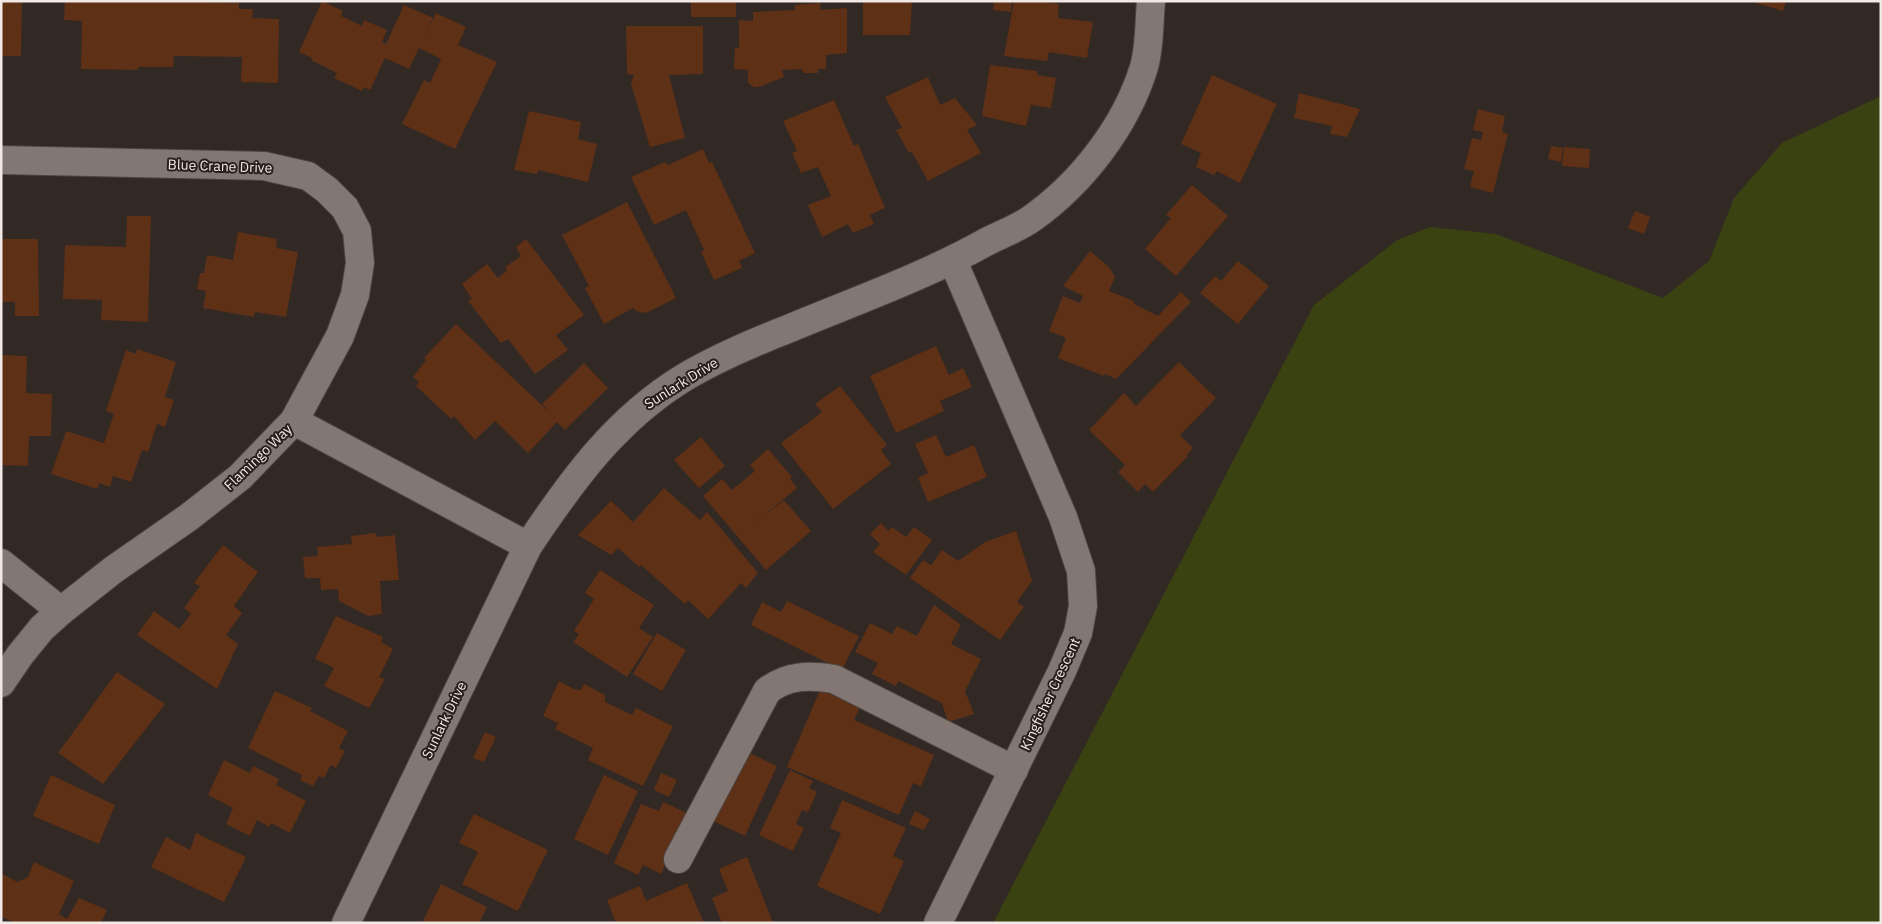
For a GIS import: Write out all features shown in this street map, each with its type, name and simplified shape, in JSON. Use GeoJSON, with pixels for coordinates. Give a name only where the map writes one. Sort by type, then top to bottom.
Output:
{"type":"FeatureCollection","features":[{"type":"Feature","properties":{"kind":"street","name":"Sunlark Drive"},"geometry":{"type":"LineString","coordinates":[[346,923],[528,546],[561,496],[594,453],[638,410],[684,378],[731,352],[953,261],[1030,219],[1065,191],[1108,140],[1130,105],[1144,65],[1151,1]]}},
{"type":"Feature","properties":{"kind":"street","name":"Blue Crane Drive"},"geometry":{"type":"LineString","coordinates":[[1,160],[264,166],[308,176],[327,190],[345,208],[357,231],[359,271],[355,295],[340,336],[294,421]]}},
{"type":"Feature","properties":{"kind":"street","name":"Kingfisher Crescent"},"geometry":{"type":"LineString","coordinates":[[938,923],[1051,696],[1078,633],[1083,606],[1081,571],[1063,517],[953,261]]}},
{"type":"Feature","properties":{"kind":"street","name":"Flamingo Way"},"geometry":{"type":"LineString","coordinates":[[1,683],[20,655],[42,628],[61,611],[113,570],[189,517],[240,478],[294,421],[528,546]]}},
{"type":"Feature","properties":{"kind":"street"},"geometry":{"type":"LineString","coordinates":[[1,563],[61,611]]}},
{"type":"Feature","properties":{"kind":"street"},"geometry":{"type":"LineString","coordinates":[[678,859],[767,690],[778,682],[811,675],[834,679],[1014,770]]}},
{"type":"Feature","properties":{"kind":"green space"},"geometry":{"type":"Polygon","coordinates":[[[1881,96],[1881,923],[993,923],[1314,305],[1397,240],[1430,227],[1496,234],[1663,298],[1709,261],[1734,198],[1782,143],[1881,96]]]}},
{"type":"Feature","properties":{"kind":"building"},"geometry":{"type":"Polygon","coordinates":[[[22,1],[21,56],[1,56],[1,2],[22,1]]]}},
{"type":"Feature","properties":{"kind":"building"},"geometry":{"type":"Polygon","coordinates":[[[65,1],[239,3],[239,9],[253,9],[252,18],[279,19],[278,83],[241,82],[242,57],[174,56],[173,67],[138,67],[138,70],[81,69],[82,21],[64,20],[65,1]]]}},
{"type":"Feature","properties":{"kind":"building"},"geometry":{"type":"Polygon","coordinates":[[[322,1],[343,11],[341,16],[362,26],[364,20],[387,30],[382,42],[386,44],[404,5],[433,18],[424,38],[436,13],[466,27],[458,45],[497,62],[455,149],[402,124],[424,80],[430,83],[441,59],[419,48],[409,69],[385,58],[370,90],[364,87],[362,91],[334,78],[337,73],[299,52],[322,1]]]}},
{"type":"Feature","properties":{"kind":"building"},"geometry":{"type":"Polygon","coordinates":[[[691,1],[736,1],[736,17],[691,17],[691,1]]]}},
{"type":"Feature","properties":{"kind":"building"},"geometry":{"type":"Polygon","coordinates":[[[863,1],[912,1],[910,35],[863,35],[863,1]]]}},
{"type":"Feature","properties":{"kind":"building"},"geometry":{"type":"Polygon","coordinates":[[[994,1],[1012,1],[1011,12],[993,10],[994,1]]]}},
{"type":"Feature","properties":{"kind":"building"},"geometry":{"type":"Polygon","coordinates":[[[1014,1],[1040,1],[1059,4],[1058,18],[1093,22],[1087,58],[1049,52],[1047,61],[1004,56],[1014,1]]]}},
{"type":"Feature","properties":{"kind":"building"},"geometry":{"type":"Polygon","coordinates":[[[1749,1],[1786,1],[1783,11],[1749,1]]]}},
{"type":"Feature","properties":{"kind":"building"},"geometry":{"type":"Polygon","coordinates":[[[820,3],[821,10],[847,8],[847,53],[826,55],[826,69],[818,69],[818,73],[803,73],[802,69],[782,70],[784,77],[759,87],[754,87],[748,83],[748,70],[734,69],[735,47],[739,48],[739,20],[753,21],[753,12],[795,10],[795,5],[820,3]]]}},
{"type":"Feature","properties":{"kind":"building"},"geometry":{"type":"Polygon","coordinates":[[[626,26],[703,26],[703,74],[669,75],[685,138],[650,147],[631,84],[634,75],[627,74],[626,26]]]}},
{"type":"Feature","properties":{"kind":"building"},"geometry":{"type":"Polygon","coordinates":[[[990,65],[1037,71],[1037,75],[1056,78],[1051,108],[1031,105],[1026,126],[982,116],[990,65]]]}},
{"type":"Feature","properties":{"kind":"building"},"geometry":{"type":"Polygon","coordinates":[[[1212,75],[1277,104],[1240,183],[1217,171],[1214,175],[1196,167],[1201,153],[1181,144],[1212,75]]]}},
{"type":"Feature","properties":{"kind":"building"},"geometry":{"type":"Polygon","coordinates":[[[928,77],[940,105],[955,98],[977,125],[967,130],[981,153],[928,181],[912,152],[909,153],[896,130],[902,128],[885,97],[928,77]]]}},
{"type":"Feature","properties":{"kind":"building"},"geometry":{"type":"Polygon","coordinates":[[[1299,93],[1360,109],[1347,137],[1330,134],[1332,126],[1294,118],[1299,93]]]}},
{"type":"Feature","properties":{"kind":"building"},"geometry":{"type":"Polygon","coordinates":[[[834,100],[854,146],[858,144],[885,208],[870,215],[874,224],[853,233],[848,224],[822,237],[808,205],[831,196],[818,167],[801,173],[792,153],[797,151],[783,121],[834,100]]]}},
{"type":"Feature","properties":{"kind":"building"},"geometry":{"type":"Polygon","coordinates":[[[1478,109],[1505,116],[1502,132],[1508,134],[1493,193],[1470,187],[1474,171],[1464,169],[1472,138],[1481,140],[1483,132],[1473,130],[1478,109]]]}},
{"type":"Feature","properties":{"kind":"building"},"geometry":{"type":"Polygon","coordinates":[[[529,111],[581,122],[578,139],[597,144],[588,182],[538,170],[537,174],[514,170],[529,111]]]}},
{"type":"Feature","properties":{"kind":"building"},"geometry":{"type":"Polygon","coordinates":[[[1551,146],[1563,148],[1561,162],[1548,159],[1551,146]]]}},
{"type":"Feature","properties":{"kind":"building"},"geometry":{"type":"Polygon","coordinates":[[[1564,147],[1590,149],[1589,168],[1562,166],[1564,147]]]}},
{"type":"Feature","properties":{"kind":"building"},"geometry":{"type":"Polygon","coordinates":[[[703,149],[709,163],[712,162],[755,253],[739,261],[742,268],[714,280],[701,252],[704,250],[686,210],[654,225],[631,177],[665,162],[668,165],[703,149]]]}},
{"type":"Feature","properties":{"kind":"building"},"geometry":{"type":"Polygon","coordinates":[[[1192,185],[1228,216],[1176,276],[1145,249],[1171,218],[1166,215],[1192,185]]]}},
{"type":"Feature","properties":{"kind":"building"},"geometry":{"type":"Polygon","coordinates":[[[627,202],[676,298],[646,313],[636,311],[633,308],[604,324],[585,288],[589,286],[562,235],[627,202]]]}},
{"type":"Feature","properties":{"kind":"building"},"geometry":{"type":"Polygon","coordinates":[[[1635,211],[1650,217],[1644,234],[1628,228],[1635,211]]]}},
{"type":"Feature","properties":{"kind":"building"},"geometry":{"type":"Polygon","coordinates":[[[127,216],[151,216],[148,322],[101,320],[102,300],[63,299],[65,245],[126,247],[127,216]]]}},
{"type":"Feature","properties":{"kind":"building"},"geometry":{"type":"Polygon","coordinates":[[[238,232],[277,239],[276,248],[298,252],[286,317],[255,312],[254,317],[203,308],[206,291],[197,289],[200,273],[204,273],[207,255],[233,260],[238,232]]]}},
{"type":"Feature","properties":{"kind":"building"},"geometry":{"type":"Polygon","coordinates":[[[1,239],[38,239],[39,316],[15,316],[15,302],[1,302],[1,239]]]}},
{"type":"Feature","properties":{"kind":"building"},"geometry":{"type":"Polygon","coordinates":[[[526,239],[584,315],[556,335],[568,350],[535,374],[508,339],[501,343],[468,301],[472,299],[462,284],[487,264],[498,278],[507,270],[505,267],[521,256],[516,247],[526,239]]]}},
{"type":"Feature","properties":{"kind":"building"},"geometry":{"type":"Polygon","coordinates":[[[1090,251],[1109,267],[1115,277],[1109,291],[1134,301],[1134,304],[1158,316],[1181,292],[1191,302],[1116,379],[1058,358],[1066,338],[1049,331],[1063,296],[1080,303],[1083,296],[1063,286],[1090,251]]]}},
{"type":"Feature","properties":{"kind":"building"},"geometry":{"type":"Polygon","coordinates":[[[1238,261],[1269,286],[1238,324],[1200,293],[1215,276],[1221,281],[1238,261]]]}},
{"type":"Feature","properties":{"kind":"building"},"geometry":{"type":"Polygon","coordinates":[[[456,324],[551,414],[542,404],[584,363],[608,388],[565,430],[557,422],[528,453],[495,421],[475,440],[454,416],[451,419],[416,386],[419,382],[413,377],[426,360],[424,358],[456,324]]]}},
{"type":"Feature","properties":{"kind":"building"},"geometry":{"type":"Polygon","coordinates":[[[936,346],[949,375],[963,368],[972,387],[940,401],[944,411],[896,433],[870,376],[936,346]]]}},
{"type":"Feature","properties":{"kind":"building"},"geometry":{"type":"Polygon","coordinates":[[[137,349],[176,362],[165,397],[174,400],[165,427],[157,424],[148,452],[142,450],[131,482],[113,476],[110,487],[99,483],[97,489],[51,474],[66,431],[104,443],[114,414],[106,411],[126,350],[136,354],[137,349]]]}},
{"type":"Feature","properties":{"kind":"building"},"geometry":{"type":"Polygon","coordinates":[[[1,355],[27,356],[26,393],[52,394],[51,436],[29,436],[28,466],[1,465],[1,355]]]}},
{"type":"Feature","properties":{"kind":"building"},"geometry":{"type":"Polygon","coordinates":[[[1179,362],[1216,398],[1180,435],[1193,448],[1187,454],[1188,456],[1153,492],[1145,484],[1138,492],[1118,472],[1125,465],[1089,430],[1124,393],[1136,406],[1179,362]]]}},
{"type":"Feature","properties":{"kind":"building"},"geometry":{"type":"Polygon","coordinates":[[[840,386],[887,445],[881,450],[891,464],[833,509],[781,443],[822,412],[815,404],[840,386]]]}},
{"type":"Feature","properties":{"kind":"building"},"geometry":{"type":"Polygon","coordinates":[[[936,435],[946,457],[974,445],[987,477],[928,502],[918,478],[928,473],[915,444],[936,435]]]}},
{"type":"Feature","properties":{"kind":"building"},"geometry":{"type":"Polygon","coordinates":[[[701,437],[725,466],[699,488],[674,460],[701,437]]]}},
{"type":"Feature","properties":{"kind":"building"},"geometry":{"type":"Polygon","coordinates":[[[768,449],[792,477],[790,479],[797,488],[757,521],[784,500],[811,531],[766,570],[703,496],[722,479],[732,490],[755,471],[750,465],[768,449]]]}},
{"type":"Feature","properties":{"kind":"building"},"geometry":{"type":"Polygon","coordinates":[[[664,488],[700,520],[707,512],[758,573],[746,588],[741,583],[708,619],[688,600],[685,604],[641,565],[639,567],[618,548],[611,555],[578,535],[611,501],[633,522],[664,488]]]}},
{"type":"Feature","properties":{"kind":"building"},"geometry":{"type":"Polygon","coordinates":[[[881,523],[888,531],[892,527],[906,537],[914,527],[932,540],[906,575],[873,552],[880,544],[870,534],[881,523]]]}},
{"type":"Feature","properties":{"kind":"building"},"geometry":{"type":"Polygon","coordinates":[[[1016,531],[1032,581],[1017,602],[1024,607],[1000,640],[910,578],[923,560],[931,565],[942,550],[958,561],[985,542],[1016,531]]]}},
{"type":"Feature","properties":{"kind":"building"},"geometry":{"type":"Polygon","coordinates":[[[376,533],[377,537],[395,535],[399,580],[380,581],[382,614],[368,616],[339,601],[338,589],[321,590],[320,578],[305,578],[303,557],[318,556],[317,547],[352,544],[351,536],[376,533]]]}},
{"type":"Feature","properties":{"kind":"building"},"geometry":{"type":"Polygon","coordinates":[[[223,545],[258,572],[234,606],[242,613],[226,635],[238,644],[217,689],[137,635],[154,611],[179,629],[191,614],[184,608],[200,586],[194,583],[223,545]]]}},
{"type":"Feature","properties":{"kind":"building"},"geometry":{"type":"Polygon","coordinates":[[[600,570],[654,605],[639,628],[653,637],[627,677],[573,642],[579,634],[574,631],[594,599],[585,593],[600,570]]]}},
{"type":"Feature","properties":{"kind":"building"},"geometry":{"type":"Polygon","coordinates":[[[787,601],[859,636],[842,670],[751,625],[762,602],[781,612],[787,601]]]}},
{"type":"Feature","properties":{"kind":"building"},"geometry":{"type":"Polygon","coordinates":[[[934,605],[961,625],[951,644],[981,659],[965,691],[974,714],[948,722],[942,703],[898,681],[896,686],[872,674],[878,663],[855,652],[870,623],[892,634],[897,626],[917,636],[934,605]]]}},
{"type":"Feature","properties":{"kind":"building"},"geometry":{"type":"Polygon","coordinates":[[[336,616],[383,637],[381,642],[393,649],[379,677],[385,679],[369,708],[324,686],[334,668],[315,659],[336,616]]]}},
{"type":"Feature","properties":{"kind":"building"},"geometry":{"type":"Polygon","coordinates":[[[657,633],[686,650],[662,691],[633,674],[657,633]]]}},
{"type":"Feature","properties":{"kind":"building"},"geometry":{"type":"Polygon","coordinates":[[[117,672],[165,704],[103,784],[58,753],[117,672]]]}},
{"type":"Feature","properties":{"kind":"building"},"geometry":{"type":"Polygon","coordinates":[[[559,681],[574,689],[581,690],[584,684],[605,695],[605,702],[632,715],[636,708],[673,726],[643,786],[588,760],[593,748],[555,729],[558,723],[543,716],[559,681]]]}},
{"type":"Feature","properties":{"kind":"building"},"geometry":{"type":"Polygon","coordinates":[[[821,688],[861,705],[854,720],[934,755],[921,786],[913,783],[899,815],[787,767],[821,688]]]}},
{"type":"Feature","properties":{"kind":"building"},"geometry":{"type":"Polygon","coordinates":[[[275,691],[312,708],[310,711],[348,731],[339,748],[345,751],[336,768],[331,765],[324,778],[319,776],[313,786],[300,780],[302,775],[248,748],[275,691]]]}},
{"type":"Feature","properties":{"kind":"building"},"geometry":{"type":"Polygon","coordinates":[[[485,732],[496,737],[484,762],[473,758],[485,732]]]}},
{"type":"Feature","properties":{"kind":"building"},"geometry":{"type":"Polygon","coordinates":[[[743,750],[777,766],[745,836],[711,820],[743,750]]]}},
{"type":"Feature","properties":{"kind":"building"},"geometry":{"type":"Polygon","coordinates":[[[224,760],[250,773],[253,766],[279,779],[276,785],[306,801],[290,833],[271,823],[269,827],[257,820],[250,836],[226,824],[233,808],[208,795],[224,760]]]}},
{"type":"Feature","properties":{"kind":"building"},"geometry":{"type":"Polygon","coordinates":[[[790,770],[813,781],[809,788],[817,792],[808,812],[802,810],[796,824],[804,828],[793,851],[759,835],[790,770]]]}},
{"type":"Feature","properties":{"kind":"building"},"geometry":{"type":"Polygon","coordinates":[[[661,773],[677,780],[669,797],[654,790],[661,773]]]}},
{"type":"Feature","properties":{"kind":"building"},"geometry":{"type":"Polygon","coordinates":[[[51,775],[115,805],[99,844],[33,816],[51,775]]]}},
{"type":"Feature","properties":{"kind":"building"},"geometry":{"type":"Polygon","coordinates":[[[604,775],[638,791],[608,855],[574,839],[604,775]]]}},
{"type":"Feature","properties":{"kind":"building"},"geometry":{"type":"Polygon","coordinates":[[[842,800],[906,828],[893,856],[904,861],[880,914],[817,886],[841,833],[830,828],[842,800]]]}},
{"type":"Feature","properties":{"kind":"building"},"geometry":{"type":"Polygon","coordinates":[[[663,802],[689,814],[661,874],[643,865],[638,875],[614,863],[641,804],[659,811],[663,802]]]}},
{"type":"Feature","properties":{"kind":"building"},"geometry":{"type":"Polygon","coordinates":[[[915,811],[930,819],[924,830],[909,824],[915,811]]]}},
{"type":"Feature","properties":{"kind":"building"},"geometry":{"type":"Polygon","coordinates":[[[474,814],[548,850],[518,911],[462,884],[478,852],[459,843],[474,814]]]}},
{"type":"Feature","properties":{"kind":"building"},"geometry":{"type":"Polygon","coordinates":[[[196,833],[246,857],[224,902],[151,867],[166,837],[190,850],[196,833]]]}},
{"type":"Feature","properties":{"kind":"building"},"geometry":{"type":"Polygon","coordinates":[[[747,857],[773,923],[722,923],[712,898],[728,891],[719,869],[747,857]]]}},
{"type":"Feature","properties":{"kind":"building"},"geometry":{"type":"Polygon","coordinates":[[[34,862],[74,881],[59,914],[67,919],[79,898],[107,910],[101,923],[14,923],[1,916],[1,873],[17,882],[28,877],[34,862]]]}},
{"type":"Feature","properties":{"kind":"building"},"geometry":{"type":"Polygon","coordinates":[[[687,883],[704,923],[616,923],[607,900],[640,886],[646,901],[687,883]]]}},
{"type":"Feature","properties":{"kind":"building"},"geometry":{"type":"Polygon","coordinates":[[[441,884],[487,907],[479,923],[422,923],[441,884]]]}}]}
